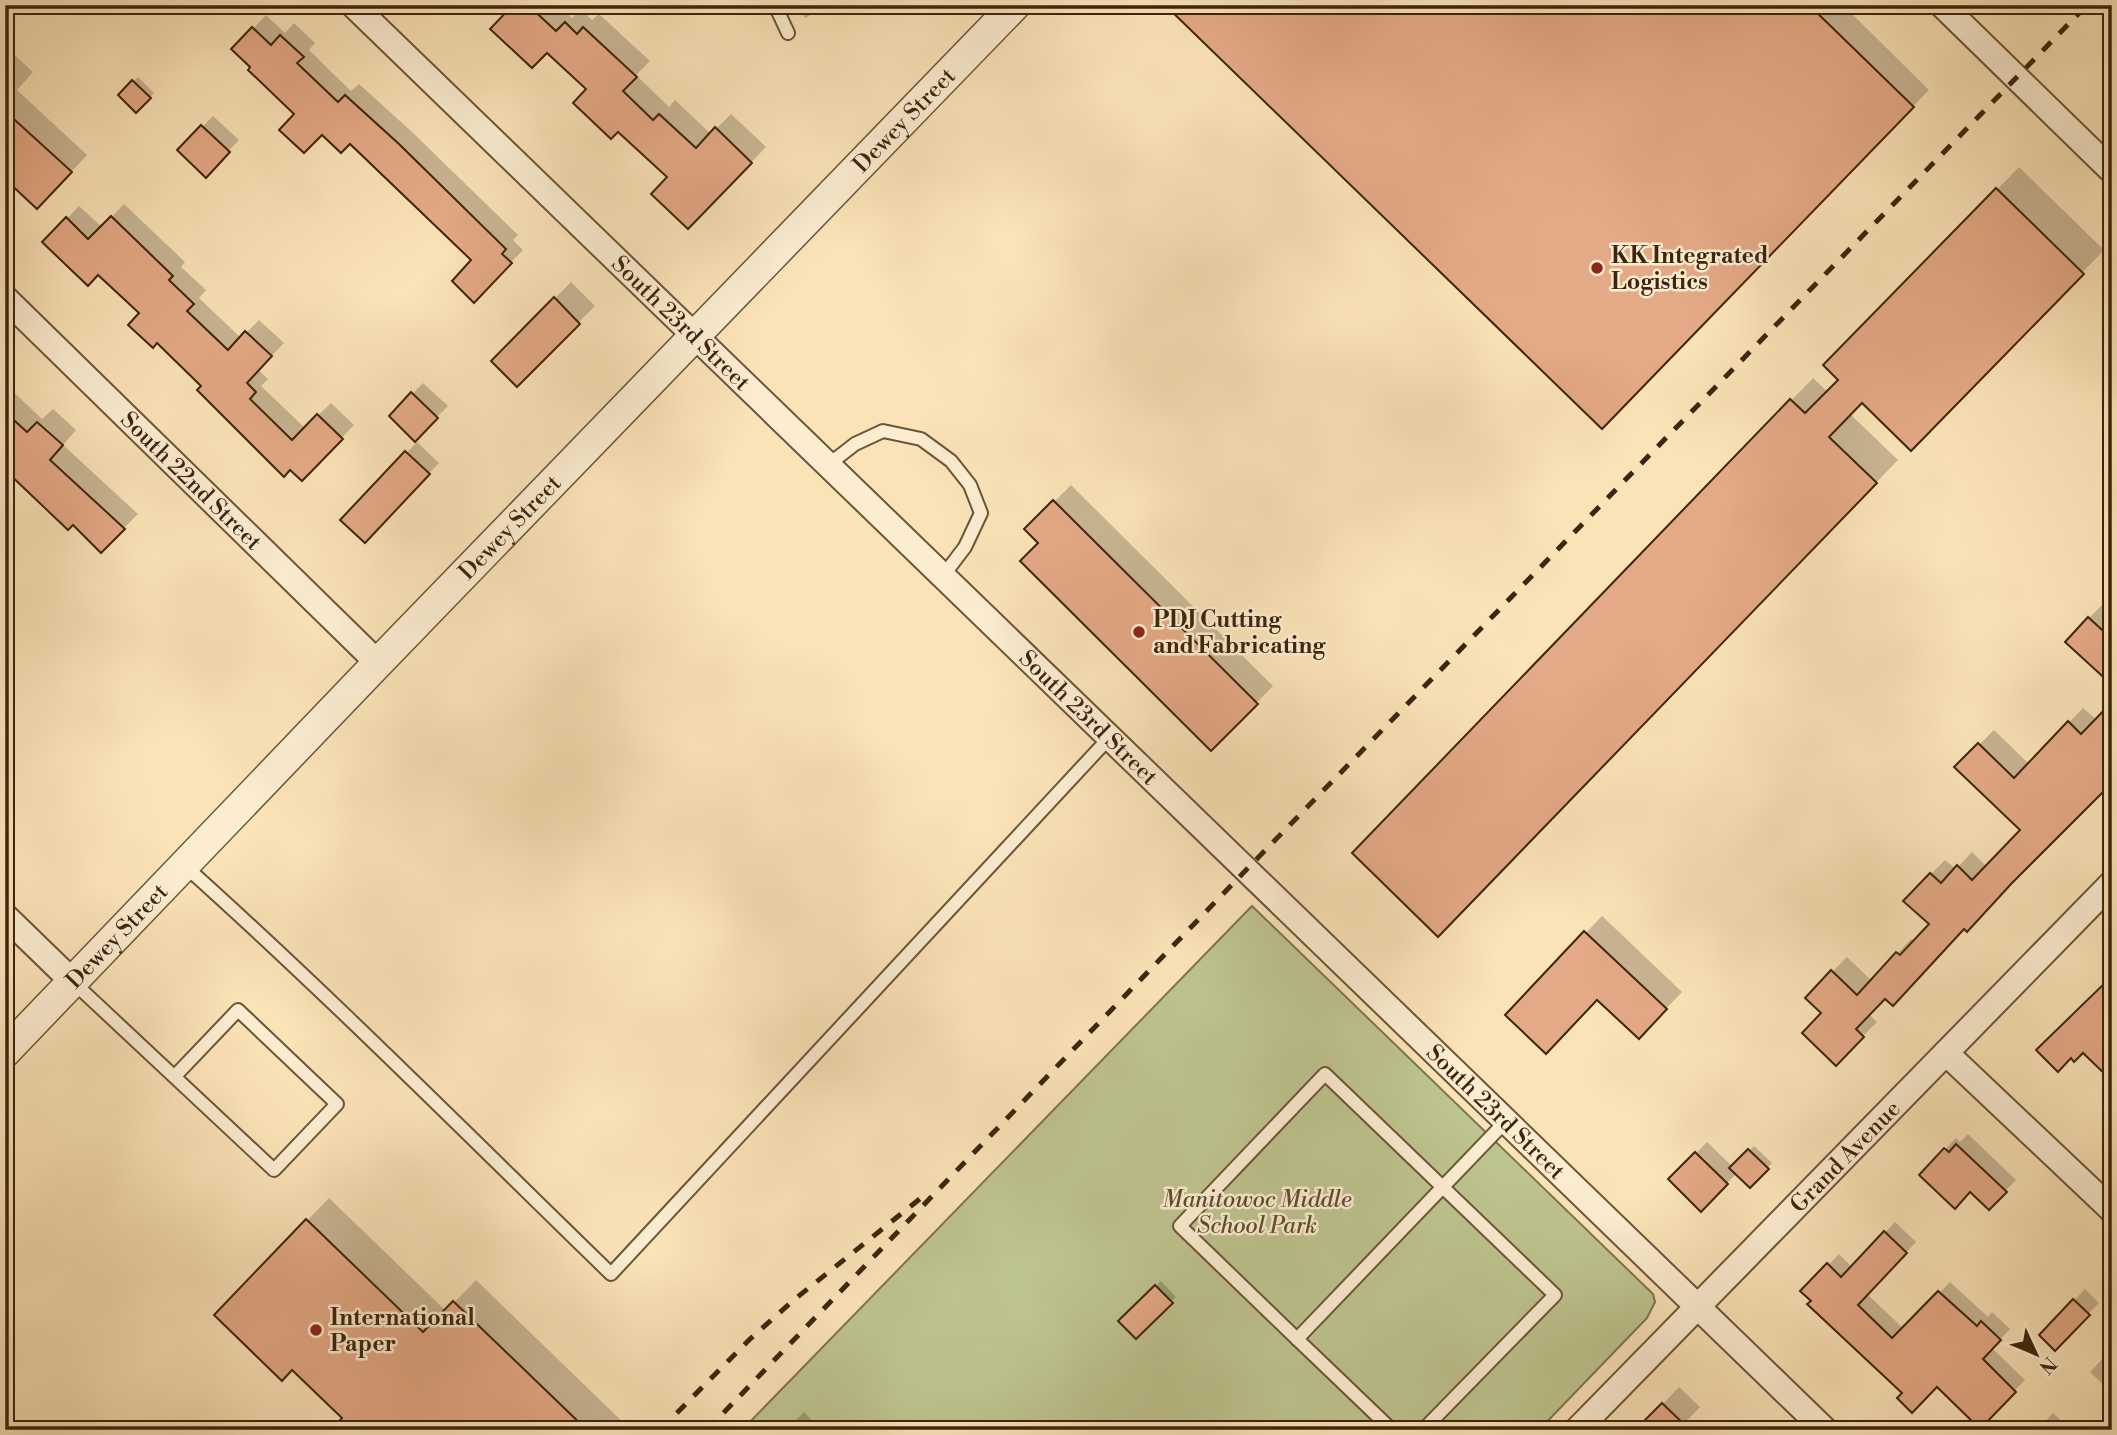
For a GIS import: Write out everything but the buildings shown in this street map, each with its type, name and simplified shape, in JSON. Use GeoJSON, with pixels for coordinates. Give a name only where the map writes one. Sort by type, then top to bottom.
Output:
{"type":"FeatureCollection","features":[{"type":"Feature","properties":{"kind":"street","name":"South 23rd Street"},"geometry":{"type":"LineString","coordinates":[[353,5],[1825,1430]]}},
{"type":"Feature","properties":{"kind":"street","name":"Dewey Street"},"geometry":{"type":"LineString","coordinates":[[5,1052],[1015,5]]}},
{"type":"Feature","properties":{"kind":"street"},"geometry":{"type":"LineString","coordinates":[[1941,5],[2112,172]]}},
{"type":"Feature","properties":{"kind":"street","name":"South 22nd Street"},"geometry":{"type":"LineString","coordinates":[[5,298],[378,663]]}},
{"type":"Feature","properties":{"kind":"street","name":"Grand Avenue"},"geometry":{"type":"LineString","coordinates":[[1577,1430],[2112,883]]}},
{"type":"Feature","properties":{"kind":"street"},"geometry":{"type":"LineString","coordinates":[[5,916],[73,982]]}},
{"type":"Feature","properties":{"kind":"street"},"geometry":{"type":"LineString","coordinates":[[1946,1053],[2112,1210]]}},
{"type":"Feature","properties":{"kind":"lane"},"geometry":{"type":"LineString","coordinates":[[775,5],[788,33]]}},
{"type":"Feature","properties":{"kind":"lane"},"geometry":{"type":"LineString","coordinates":[[828,465],[855,444],[883,431],[921,439],[951,461],[970,485],[981,513],[965,547],[943,576]]}},
{"type":"Feature","properties":{"kind":"lane"},"geometry":{"type":"LineString","coordinates":[[185,866],[347,1017],[611,1274],[1110,737]]}},
{"type":"Feature","properties":{"kind":"lane"},"geometry":{"type":"LineString","coordinates":[[73,982],[274,1170],[337,1104],[238,1010],[176,1076]]}},
{"type":"Feature","properties":{"kind":"lane"},"geometry":{"type":"LineString","coordinates":[[1392,1430],[1180,1226],[1325,1074],[1555,1295],[1423,1430]]}},
{"type":"Feature","properties":{"kind":"lane"},"geometry":{"type":"LineString","coordinates":[[1297,1339],[1507,1120]]}},
{"type":"Feature","properties":{"kind":"green space","name":"Manitowoc Middle School Park"},"geometry":{"type":"Polygon","coordinates":[[[1252,906],[1653,1294],[1655,1302],[1647,1318],[1539,1430],[742,1430],[1252,906]]]}},
{"type":"Feature","properties":{"kind":"railway"},"geometry":{"type":"LineString","coordinates":[[707,1430],[1247,869],[2087,5]]}},
{"type":"Feature","properties":{"kind":"railway"},"geometry":{"type":"LineString","coordinates":[[660,1430],[750,1339],[795,1299],[921,1198]]}},
{"type":"Feature","properties":{"kind":"place","name":"KK Integrated Logistics"},"geometry":{"type":"Point","coordinates":[1597,268]}},
{"type":"Feature","properties":{"kind":"place","name":"PDJ Cutting and Fabricating"},"geometry":{"type":"Point","coordinates":[1139,632]}},
{"type":"Feature","properties":{"kind":"place","name":"International Paper"},"geometry":{"type":"Point","coordinates":[316,1330]}}]}
